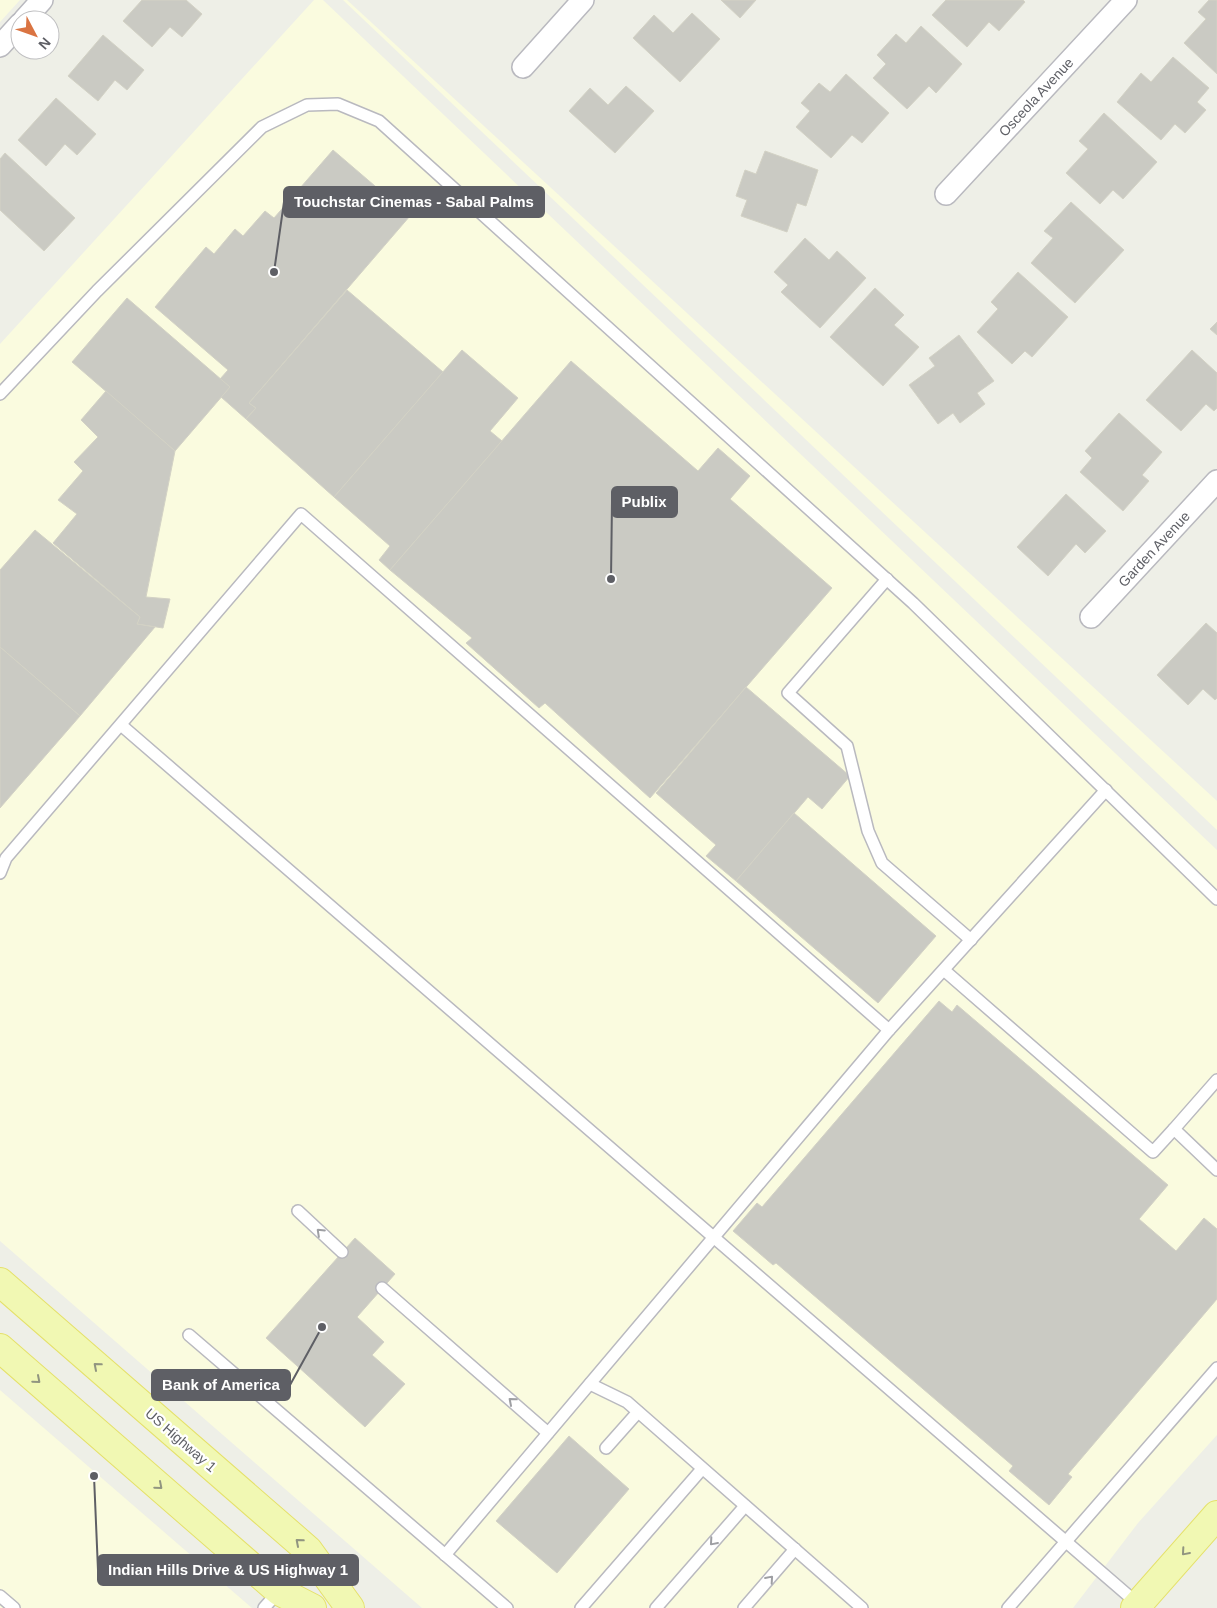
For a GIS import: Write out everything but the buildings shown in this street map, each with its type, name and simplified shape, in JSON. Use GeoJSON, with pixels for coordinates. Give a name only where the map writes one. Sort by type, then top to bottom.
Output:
{"type":"FeatureCollection","features":[{"type":"Feature","properties":{"kind":"main road","name":"US Highway 1"},"geometry":{"type":"LineString","coordinates":[[0,1282],[308,1550],[350,1608]]}},
{"type":"Feature","properties":{"kind":"main road"},"geometry":{"type":"LineString","coordinates":[[0,1348],[271,1600],[312,1608]]}},
{"type":"Feature","properties":{"kind":"main road"},"geometry":{"type":"LineString","coordinates":[[1137,1606],[1217,1515]]}},
{"type":"Feature","properties":{"kind":"street"},"geometry":{"type":"LineString","coordinates":[[33,10],[42,0]]}},
{"type":"Feature","properties":{"kind":"street"},"geometry":{"type":"LineString","coordinates":[[523,66],[583,0]]}},
{"type":"Feature","properties":{"kind":"street","name":"Osceola Avenue"},"geometry":{"type":"LineString","coordinates":[[946,194],[1126,0]]}},
{"type":"Feature","properties":{"kind":"street"},"geometry":{"type":"LineString","coordinates":[[0,46],[10,35]]}},
{"type":"Feature","properties":{"kind":"street","name":"Garden Avenue"},"geometry":{"type":"LineString","coordinates":[[1091,617],[1217,481]]}},
{"type":"Feature","properties":{"kind":"lane"},"geometry":{"type":"LineString","coordinates":[[0,394],[97,291],[262,127],[307,106],[338,104],[379,121],[887,579],[1217,899]]}},
{"type":"Feature","properties":{"kind":"lane"},"geometry":{"type":"LineString","coordinates":[[0,873],[6,858],[301,514],[889,1030]]}},
{"type":"Feature","properties":{"kind":"lane"},"geometry":{"type":"LineString","coordinates":[[887,579],[788,693],[847,746],[868,831],[882,863],[971,940]]}},
{"type":"Feature","properties":{"kind":"lane"},"geometry":{"type":"LineString","coordinates":[[121,725],[1067,1542],[1137,1606]]}},
{"type":"Feature","properties":{"kind":"lane"},"geometry":{"type":"LineString","coordinates":[[445,1554],[889,1030],[946,971],[971,940],[1106,790]]}},
{"type":"Feature","properties":{"kind":"lane"},"geometry":{"type":"LineString","coordinates":[[946,971],[1153,1152],[1217,1080]]}},
{"type":"Feature","properties":{"kind":"lane"},"geometry":{"type":"LineString","coordinates":[[1174,1129],[1217,1170]]}},
{"type":"Feature","properties":{"kind":"lane"},"geometry":{"type":"LineString","coordinates":[[298,1211],[342,1252]]}},
{"type":"Feature","properties":{"kind":"lane"},"geometry":{"type":"LineString","coordinates":[[382,1288],[548,1433]]}},
{"type":"Feature","properties":{"kind":"lane"},"geometry":{"type":"LineString","coordinates":[[189,1335],[506,1608]]}},
{"type":"Feature","properties":{"kind":"lane"},"geometry":{"type":"LineString","coordinates":[[1008,1608],[1217,1368]]}},
{"type":"Feature","properties":{"kind":"lane"},"geometry":{"type":"LineString","coordinates":[[590,1384],[627,1402],[862,1608]]}},
{"type":"Feature","properties":{"kind":"lane"},"geometry":{"type":"LineString","coordinates":[[606,1448],[638,1412]]}},
{"type":"Feature","properties":{"kind":"lane"},"geometry":{"type":"LineString","coordinates":[[581,1608],[702,1469]]}},
{"type":"Feature","properties":{"kind":"lane"},"geometry":{"type":"LineString","coordinates":[[656,1608],[745,1506]]}},
{"type":"Feature","properties":{"kind":"lane"},"geometry":{"type":"LineString","coordinates":[[744,1608],[795,1549]]}},
{"type":"Feature","properties":{"kind":"lane"},"geometry":{"type":"LineString","coordinates":[[0,1596],[14,1608]]}},
{"type":"Feature","properties":{"kind":"shaded area"},"geometry":{"type":"Polygon","coordinates":[[[0,0],[20,0],[10,10],[0,22],[0,0]]]}},
{"type":"Feature","properties":{"kind":"shaded area"},"geometry":{"type":"Polygon","coordinates":[[[314,0],[323,0],[1217,850],[1217,1435],[1138,1523],[1073,1608],[422,1608],[0,1241],[0,344],[314,0]]]}},
{"type":"Feature","properties":{"kind":"shaded area"},"geometry":{"type":"Polygon","coordinates":[[[343,0],[347,0],[1217,801],[1217,830],[343,0]]]}},
{"type":"Feature","properties":{"kind":"shaded area"},"geometry":{"type":"Polygon","coordinates":[[[0,1390],[252,1608],[0,1608],[0,1390]]]}},
{"type":"Feature","properties":{"kind":"place","name":"Touchstar Cinemas - Sabal Palms"},"geometry":{"type":"Point","coordinates":[274,272]}},
{"type":"Feature","properties":{"kind":"place","name":"Publix"},"geometry":{"type":"Point","coordinates":[611,579]}},
{"type":"Feature","properties":{"kind":"place","name":"Bank of America"},"geometry":{"type":"Point","coordinates":[322,1327]}},
{"type":"Feature","properties":{"kind":"place","name":"Indian Hills Drive & US Highway 1"},"geometry":{"type":"Point","coordinates":[94,1476]}}]}
